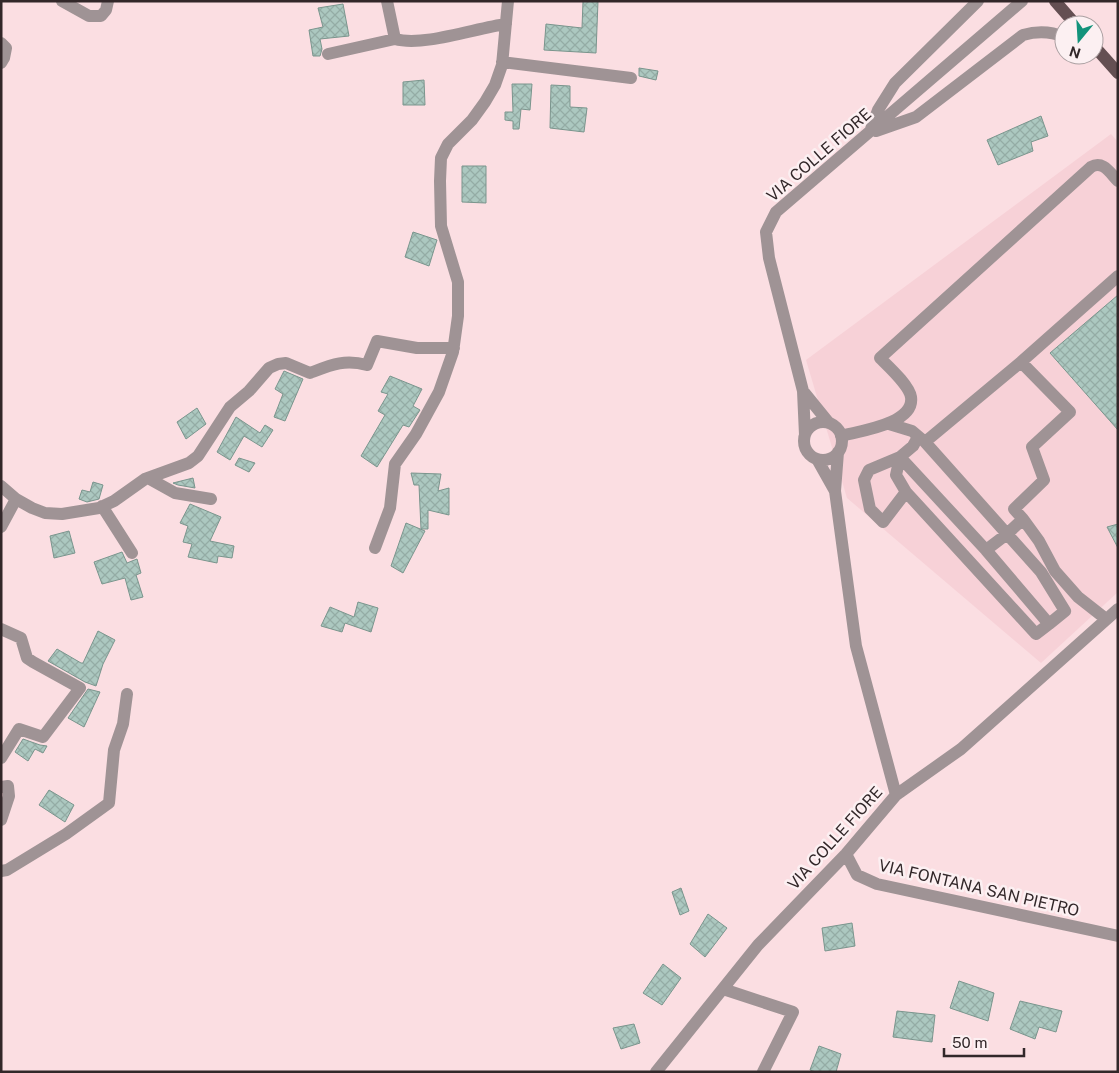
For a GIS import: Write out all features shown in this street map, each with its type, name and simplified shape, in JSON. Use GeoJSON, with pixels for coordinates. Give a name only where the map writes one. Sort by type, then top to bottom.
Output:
{"type":"FeatureCollection","features":[{"type":"Feature","properties":{"kind":"main road"},"geometry":{"type":"LineString","coordinates":[[1055,1],[1067,15]]}},
{"type":"Feature","properties":{"kind":"main road"},"geometry":{"type":"LineString","coordinates":[[1104,57],[1115,69]]}},
{"type":"Feature","properties":{"kind":"street"},"geometry":{"type":"LineString","coordinates":[[62,1],[89,16],[101,16],[106,10],[108,1]]}},
{"type":"Feature","properties":{"kind":"street"},"geometry":{"type":"LineString","coordinates":[[388,1],[396,40]]}},
{"type":"Feature","properties":{"kind":"street"},"geometry":{"type":"LineString","coordinates":[[375,548],[390,508],[395,464],[416,434],[439,392],[454,348],[458,316],[458,282],[441,226],[441,158],[448,144],[472,120],[495,85],[502,62],[508,1]]}},
{"type":"Feature","properties":{"kind":"street"},"geometry":{"type":"LineString","coordinates":[[869,133],[878,110],[895,84],[978,1]]}},
{"type":"Feature","properties":{"kind":"street","name":"VIA COLLE FIORE"},"geometry":{"type":"LineString","coordinates":[[805,436],[803,390],[769,258],[766,232],[776,212],[1022,1]]}},
{"type":"Feature","properties":{"kind":"street"},"geometry":{"type":"LineString","coordinates":[[328,54],[396,40],[405,42],[430,39],[506,24]]}},
{"type":"Feature","properties":{"kind":"street"},"geometry":{"type":"LineString","coordinates":[[869,133],[916,117],[1023,35],[1034,32],[1054,34]]}},
{"type":"Feature","properties":{"kind":"street"},"geometry":{"type":"LineString","coordinates":[[1,43],[6,48],[1,63]]}},
{"type":"Feature","properties":{"kind":"street"},"geometry":{"type":"LineString","coordinates":[[1104,61],[1115,69]]}},
{"type":"Feature","properties":{"kind":"street"},"geometry":{"type":"LineString","coordinates":[[502,62],[631,78]]}},
{"type":"Feature","properties":{"kind":"street"},"geometry":{"type":"LineString","coordinates":[[841,436],[889,424],[911,405],[911,396],[903,382],[880,358],[1091,167],[1097,164],[1102,165],[1118,181]]}},
{"type":"Feature","properties":{"kind":"street"},"geometry":{"type":"LineString","coordinates":[[906,492],[883,522],[870,508],[864,480],[870,470],[900,457],[1021,362],[1118,276]]}},
{"type":"Feature","properties":{"kind":"street"},"geometry":{"type":"LineString","coordinates":[[1,486],[16,499],[45,513],[80,512],[102,506],[114,501],[127,490],[148,478],[189,462],[198,456],[230,407],[249,391],[269,368],[286,363],[310,373],[329,366],[352,361],[367,365],[376,341],[417,348],[454,348]]}},
{"type":"Feature","properties":{"kind":"street"},"geometry":{"type":"LineString","coordinates":[[1021,362],[1070,412],[1032,447],[1044,480],[1014,509],[1038,541],[1055,571],[1078,597],[1106,620]]}},
{"type":"Feature","properties":{"kind":"street","name":"VIA COLLE FIORE"},"geometry":{"type":"LineString","coordinates":[[803,390],[829,423]]}},
{"type":"Feature","properties":{"kind":"street"},"geometry":{"type":"LineString","coordinates":[[823,422],[829,423],[837,428],[842,441],[838,452],[829,459],[817,459],[806,449],[805,436],[812,426],[823,422]]}},
{"type":"Feature","properties":{"kind":"street"},"geometry":{"type":"LineString","coordinates":[[889,424],[912,431],[921,439],[1041,572],[1065,611],[1036,634],[906,492],[896,475],[900,457]]}},
{"type":"Feature","properties":{"kind":"street","name":"VIA COLLE FIORE"},"geometry":{"type":"LineString","coordinates":[[656,1072],[758,945],[846,854],[896,795],[856,646],[835,491],[838,452]]}},
{"type":"Feature","properties":{"kind":"street"},"geometry":{"type":"LineString","coordinates":[[900,457],[986,550],[1050,624]]}},
{"type":"Feature","properties":{"kind":"street","name":"VIA COLLE FIORE"},"geometry":{"type":"LineString","coordinates":[[817,459],[835,491]]}},
{"type":"Feature","properties":{"kind":"street"},"geometry":{"type":"LineString","coordinates":[[148,478],[175,493],[211,499]]}},
{"type":"Feature","properties":{"kind":"street"},"geometry":{"type":"LineString","coordinates":[[1,527],[16,499]]}},
{"type":"Feature","properties":{"kind":"street"},"geometry":{"type":"LineString","coordinates":[[102,506],[132,553]]}},
{"type":"Feature","properties":{"kind":"street"},"geometry":{"type":"LineString","coordinates":[[986,550],[1023,519]]}},
{"type":"Feature","properties":{"kind":"street"},"geometry":{"type":"LineString","coordinates":[[896,795],[961,749],[1118,609]]}},
{"type":"Feature","properties":{"kind":"street"},"geometry":{"type":"LineString","coordinates":[[1,629],[21,638],[27,658],[80,688],[44,737],[19,729],[1,758]]}},
{"type":"Feature","properties":{"kind":"street"},"geometry":{"type":"LineString","coordinates":[[1,871],[8,870],[66,834],[109,803],[114,750],[122,724],[127,694]]}},
{"type":"Feature","properties":{"kind":"street"},"geometry":{"type":"LineString","coordinates":[[1,787],[8,786],[9,796],[1,820]]}},
{"type":"Feature","properties":{"kind":"street","name":"VIA FONTANA SAN PIETRO"},"geometry":{"type":"LineString","coordinates":[[846,854],[857,875],[877,884],[1118,936]]}},
{"type":"Feature","properties":{"kind":"street"},"geometry":{"type":"LineString","coordinates":[[723,989],[793,1012],[763,1072]]}},
{"type":"Feature","properties":{"kind":"shaded area"},"geometry":{"type":"Polygon","coordinates":[[[1111,134],[1118,142],[1118,592],[1041,663],[847,498],[806,360],[1111,134]]]}},
{"type":"Feature","properties":{"kind":"building"},"geometry":{"type":"Polygon","coordinates":[[[583,1],[598,1],[596,53],[544,50],[546,24],[582,28],[583,1]]]}},
{"type":"Feature","properties":{"kind":"building"},"geometry":{"type":"Polygon","coordinates":[[[343,4],[349,36],[320,39],[322,49],[320,56],[313,56],[309,30],[323,27],[318,8],[343,4]]]}},
{"type":"Feature","properties":{"kind":"building"},"geometry":{"type":"Polygon","coordinates":[[[639,68],[658,71],[656,80],[639,76],[639,68]]]}},
{"type":"Feature","properties":{"kind":"building"},"geometry":{"type":"Polygon","coordinates":[[[424,80],[425,105],[403,105],[403,82],[424,80]]]}},
{"type":"Feature","properties":{"kind":"building"},"geometry":{"type":"Polygon","coordinates":[[[512,84],[532,84],[530,110],[521,109],[519,129],[513,129],[513,121],[505,120],[505,112],[513,112],[512,84]]]}},
{"type":"Feature","properties":{"kind":"building"},"geometry":{"type":"Polygon","coordinates":[[[551,85],[570,86],[570,107],[587,108],[584,132],[550,128],[551,85]]]}},
{"type":"Feature","properties":{"kind":"building"},"geometry":{"type":"Polygon","coordinates":[[[1041,116],[1048,136],[1031,142],[1033,151],[998,165],[987,140],[1041,116]]]}},
{"type":"Feature","properties":{"kind":"building"},"geometry":{"type":"Polygon","coordinates":[[[462,166],[486,166],[486,203],[462,202],[462,166]]]}},
{"type":"Feature","properties":{"kind":"building"},"geometry":{"type":"Polygon","coordinates":[[[413,232],[437,240],[429,266],[405,257],[413,232]]]}},
{"type":"Feature","properties":{"kind":"building"},"geometry":{"type":"Polygon","coordinates":[[[1118,295],[1118,430],[1050,353],[1118,295]]]}},
{"type":"Feature","properties":{"kind":"building"},"geometry":{"type":"Polygon","coordinates":[[[284,371],[303,379],[285,421],[274,417],[283,394],[275,389],[284,371]]]}},
{"type":"Feature","properties":{"kind":"building"},"geometry":{"type":"Polygon","coordinates":[[[390,376],[422,389],[413,406],[420,410],[409,427],[403,425],[377,467],[361,456],[385,415],[378,411],[388,394],[381,392],[390,376]]]}},
{"type":"Feature","properties":{"kind":"building"},"geometry":{"type":"Polygon","coordinates":[[[197,408],[206,424],[186,439],[177,422],[197,408]]]}},
{"type":"Feature","properties":{"kind":"building"},"geometry":{"type":"Polygon","coordinates":[[[236,417],[260,433],[265,425],[273,430],[262,447],[244,436],[230,460],[217,452],[236,417]]]}},
{"type":"Feature","properties":{"kind":"building"},"geometry":{"type":"Polygon","coordinates":[[[239,458],[255,463],[249,472],[235,465],[239,458]]]}},
{"type":"Feature","properties":{"kind":"building"},"geometry":{"type":"Polygon","coordinates":[[[411,473],[441,474],[438,491],[449,488],[449,515],[428,510],[428,529],[421,529],[419,485],[414,485],[411,473]]]}},
{"type":"Feature","properties":{"kind":"building"},"geometry":{"type":"Polygon","coordinates":[[[193,478],[195,488],[173,483],[193,478]]]}},
{"type":"Feature","properties":{"kind":"building"},"geometry":{"type":"Polygon","coordinates":[[[93,482],[103,485],[99,499],[87,502],[79,499],[82,490],[90,492],[93,482]]]}},
{"type":"Feature","properties":{"kind":"building"},"geometry":{"type":"Polygon","coordinates":[[[190,504],[221,517],[210,541],[234,546],[232,558],[218,556],[217,563],[188,557],[192,544],[183,542],[188,526],[180,523],[190,504]]]}},
{"type":"Feature","properties":{"kind":"building"},"geometry":{"type":"Polygon","coordinates":[[[406,523],[425,531],[403,573],[391,566],[406,523]]]}},
{"type":"Feature","properties":{"kind":"building"},"geometry":{"type":"Polygon","coordinates":[[[1118,524],[1118,548],[1107,527],[1118,524]]]}},
{"type":"Feature","properties":{"kind":"building"},"geometry":{"type":"Polygon","coordinates":[[[69,531],[75,553],[54,558],[50,536],[69,531]]]}},
{"type":"Feature","properties":{"kind":"building"},"geometry":{"type":"Polygon","coordinates":[[[122,552],[127,563],[137,559],[141,573],[136,575],[143,597],[131,600],[125,578],[102,584],[94,562],[122,552]]]}},
{"type":"Feature","properties":{"kind":"building"},"geometry":{"type":"Polygon","coordinates":[[[358,602],[378,608],[371,632],[345,623],[342,632],[321,626],[330,607],[354,617],[358,602]]]}},
{"type":"Feature","properties":{"kind":"building"},"geometry":{"type":"Polygon","coordinates":[[[98,631],[115,640],[103,664],[96,686],[85,682],[48,661],[57,649],[83,663],[98,631]]]}},
{"type":"Feature","properties":{"kind":"building"},"geometry":{"type":"Polygon","coordinates":[[[88,689],[100,692],[84,727],[68,718],[88,689]]]}},
{"type":"Feature","properties":{"kind":"building"},"geometry":{"type":"Polygon","coordinates":[[[23,739],[47,746],[43,753],[35,749],[28,761],[15,752],[23,739]]]}},
{"type":"Feature","properties":{"kind":"building"},"geometry":{"type":"Polygon","coordinates":[[[49,790],[74,805],[65,822],[39,805],[49,790]]]}},
{"type":"Feature","properties":{"kind":"building"},"geometry":{"type":"Polygon","coordinates":[[[681,888],[689,911],[680,915],[672,892],[681,888]]]}},
{"type":"Feature","properties":{"kind":"building"},"geometry":{"type":"Polygon","coordinates":[[[708,914],[727,928],[705,957],[690,944],[708,914]]]}},
{"type":"Feature","properties":{"kind":"building"},"geometry":{"type":"Polygon","coordinates":[[[852,923],[855,946],[825,951],[822,928],[852,923]]]}},
{"type":"Feature","properties":{"kind":"building"},"geometry":{"type":"Polygon","coordinates":[[[663,964],[681,978],[662,1005],[643,993],[663,964]]]}},
{"type":"Feature","properties":{"kind":"building"},"geometry":{"type":"Polygon","coordinates":[[[959,981],[994,993],[988,1021],[950,1008],[959,981]]]}},
{"type":"Feature","properties":{"kind":"building"},"geometry":{"type":"Polygon","coordinates":[[[1020,1001],[1062,1011],[1056,1032],[1039,1027],[1035,1039],[1010,1029],[1020,1001]]]}},
{"type":"Feature","properties":{"kind":"building"},"geometry":{"type":"Polygon","coordinates":[[[897,1011],[935,1015],[932,1042],[893,1037],[897,1011]]]}},
{"type":"Feature","properties":{"kind":"building"},"geometry":{"type":"Polygon","coordinates":[[[634,1024],[640,1043],[621,1049],[613,1028],[634,1024]]]}},
{"type":"Feature","properties":{"kind":"building"},"geometry":{"type":"Polygon","coordinates":[[[819,1046],[841,1054],[836,1072],[816,1072],[810,1070],[819,1046]]]}}]}
